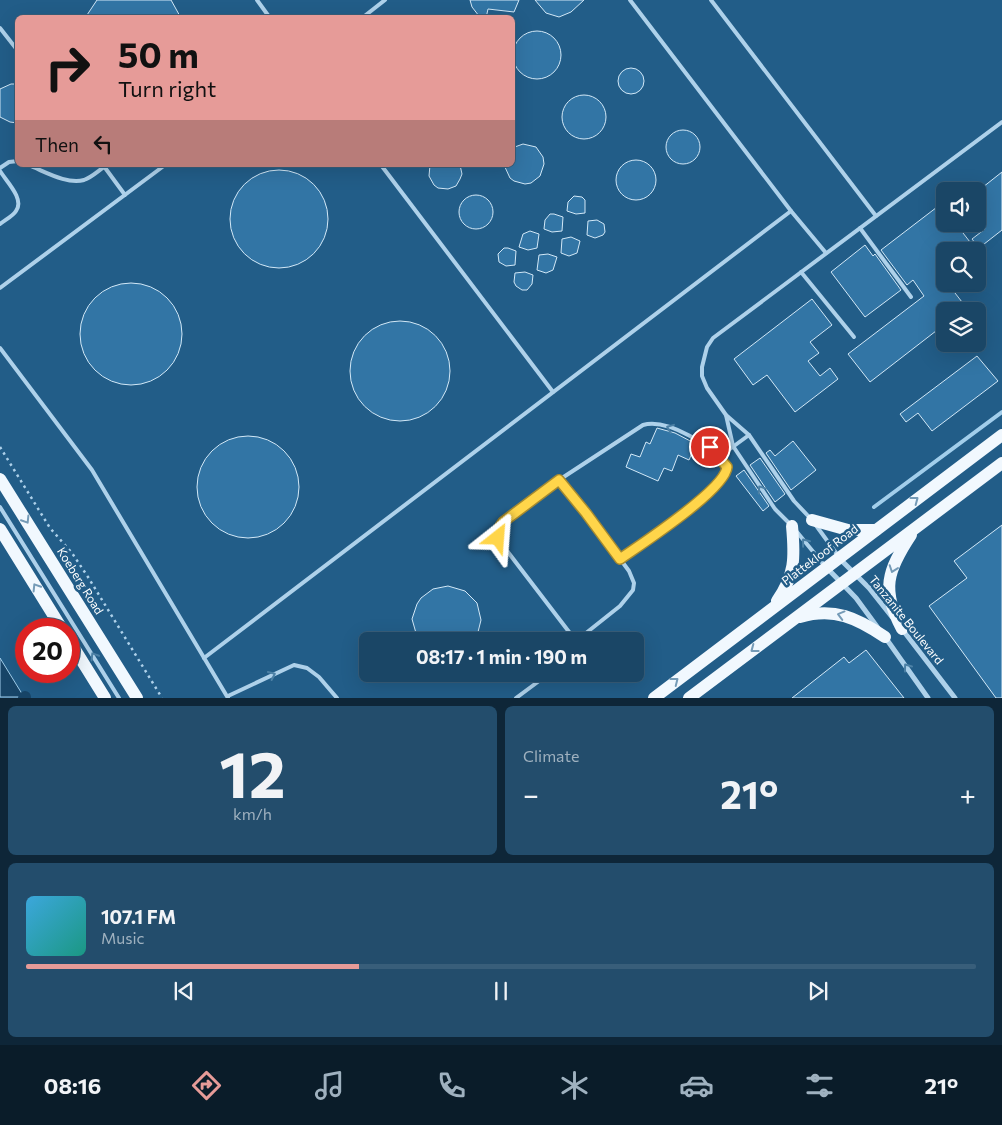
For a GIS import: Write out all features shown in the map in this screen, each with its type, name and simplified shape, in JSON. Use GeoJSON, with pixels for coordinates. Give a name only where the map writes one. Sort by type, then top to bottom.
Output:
{"type":"FeatureCollection","features":[{"type":"Feature","properties":{"kind":"main road","name":"Plattekloof Road"},"geometry":{"type":"LineString","coordinates":[[654,698],[1002,434]]}},
{"type":"Feature","properties":{"kind":"main road"},"geometry":{"type":"LineString","coordinates":[[689,698],[1002,462]]}},
{"type":"Feature","properties":{"kind":"main road","name":"Koeberg Road"},"geometry":{"type":"LineString","coordinates":[[0,478],[137,698]]}},
{"type":"Feature","properties":{"kind":"main road"},"geometry":{"type":"LineString","coordinates":[[812,520],[848,530],[876,530]]}},
{"type":"Feature","properties":{"kind":"main road"},"geometry":{"type":"LineString","coordinates":[[771,610],[783,592],[792,571],[795,552],[792,526]]}},
{"type":"Feature","properties":{"kind":"main road"},"geometry":{"type":"LineString","coordinates":[[902,629],[891,606],[890,581],[899,554],[916,527]]}},
{"type":"Feature","properties":{"kind":"main road"},"geometry":{"type":"LineString","coordinates":[[0,529],[55,618]]}},
{"type":"Feature","properties":{"kind":"main road"},"geometry":{"type":"LineString","coordinates":[[793,619],[816,613],[835,613],[855,619],[885,637]]}},
{"type":"Feature","properties":{"kind":"main road"},"geometry":{"type":"LineString","coordinates":[[80,658],[105,698]]}},
{"type":"Feature","properties":{"kind":"street","name":"Tanzanite Boulevard"},"geometry":{"type":"LineString","coordinates":[[839,558],[869,588],[956,698]]}},
{"type":"Feature","properties":{"kind":"street","name":"Tanzanite Boulevard"},"geometry":{"type":"LineString","coordinates":[[826,567],[856,598],[928,698]]}},
{"type":"Feature","properties":{"kind":"lane"},"geometry":{"type":"LineString","coordinates":[[257,0],[268,15]]}},
{"type":"Feature","properties":{"kind":"lane"},"geometry":{"type":"LineString","coordinates":[[366,15],[385,0]]}},
{"type":"Feature","properties":{"kind":"lane"},"geometry":{"type":"LineString","coordinates":[[630,0],[791,211],[826,253]]}},
{"type":"Feature","properties":{"kind":"lane"},"geometry":{"type":"LineString","coordinates":[[711,0],[876,216]]}},
{"type":"Feature","properties":{"kind":"lane"},"geometry":{"type":"LineString","coordinates":[[714,4],[720,0]]}},
{"type":"Feature","properties":{"kind":"lane"},"geometry":{"type":"LineString","coordinates":[[0,28],[15,47]]}},
{"type":"Feature","properties":{"kind":"lane"},"geometry":{"type":"LineString","coordinates":[[839,558],[812,520],[794,501],[750,435],[726,415],[707,388],[702,376],[703,356],[713,338],[1002,122]]}},
{"type":"Feature","properties":{"kind":"lane"},"geometry":{"type":"LineString","coordinates":[[0,224],[16,211],[18,197],[0,170],[9,162],[15,161]]}},
{"type":"Feature","properties":{"kind":"lane"},"geometry":{"type":"LineString","coordinates":[[33,167],[64,179],[76,181],[90,177],[103,167]]}},
{"type":"Feature","properties":{"kind":"lane"},"geometry":{"type":"LineString","coordinates":[[105,167],[125,195]]}},
{"type":"Feature","properties":{"kind":"lane"},"geometry":{"type":"LineString","coordinates":[[0,288],[162,167]]}},
{"type":"Feature","properties":{"kind":"lane"},"geometry":{"type":"LineString","coordinates":[[382,167],[553,392]]}},
{"type":"Feature","properties":{"kind":"lane"},"geometry":{"type":"LineString","coordinates":[[204,658],[791,211]]}},
{"type":"Feature","properties":{"kind":"lane"},"geometry":{"type":"LineString","coordinates":[[860,228],[911,297]]}},
{"type":"Feature","properties":{"kind":"lane"},"geometry":{"type":"LineString","coordinates":[[801,272],[854,337]]}},
{"type":"Feature","properties":{"kind":"lane"},"geometry":{"type":"LineString","coordinates":[[0,348],[92,470],[228,697],[294,665],[307,668],[319,677],[337,698]]}},
{"type":"Feature","properties":{"kind":"lane"},"geometry":{"type":"LineString","coordinates":[[726,415],[733,446],[775,509],[792,526],[826,567]]}},
{"type":"Feature","properties":{"kind":"lane"},"geometry":{"type":"LineString","coordinates":[[569,632],[507,553],[498,538],[499,528],[503,522],[559,480],[624,436],[647,424],[657,423],[667,426],[710,447],[725,464],[727,470],[713,489],[620,559]]}},
{"type":"Feature","properties":{"kind":"lane"},"geometry":{"type":"LineString","coordinates":[[719,458],[750,435]]}},
{"type":"Feature","properties":{"kind":"lane"},"geometry":{"type":"LineString","coordinates":[[559,480],[620,559],[634,583],[633,590],[620,606],[587,632]]}},
{"type":"Feature","properties":{"kind":"lane"},"geometry":{"type":"LineString","coordinates":[[0,507],[119,698]]}},
{"type":"Feature","properties":{"kind":"lane"},"geometry":{"type":"LineString","coordinates":[[516,698],[538,682]]}},
{"type":"Feature","properties":{"kind":"path"},"geometry":{"type":"LineString","coordinates":[[0,447],[50,528],[72,552],[162,698]]}},
{"type":"Feature","properties":{"kind":"water"},"geometry":{"type":"Polygon","coordinates":[[[0,658],[24,697],[0,697],[0,658]]]}},
{"type":"Feature","properties":{"kind":"building"},"geometry":{"type":"Polygon","coordinates":[[[97,0],[171,0],[179,15],[87,15],[97,0]]]}},
{"type":"Feature","properties":{"kind":"building"},"geometry":{"type":"Polygon","coordinates":[[[470,0],[519,0],[514,12],[488,9],[487,15],[478,15],[472,7],[470,0]]]}},
{"type":"Feature","properties":{"kind":"building"},"geometry":{"type":"Polygon","coordinates":[[[535,0],[584,0],[571,12],[559,17],[546,13],[535,0]]]}},
{"type":"Feature","properties":{"kind":"building"},"geometry":{"type":"Polygon","coordinates":[[[537,31],[550,35],[557,42],[561,55],[557,68],[546,77],[537,79],[528,77],[520,72],[515,64],[515,46],[520,38],[528,33],[537,31]]]}},
{"type":"Feature","properties":{"kind":"building"},"geometry":{"type":"Polygon","coordinates":[[[631,68],[640,72],[644,81],[640,90],[631,94],[622,90],[618,81],[622,72],[631,68]]]}},
{"type":"Feature","properties":{"kind":"building"},"geometry":{"type":"Polygon","coordinates":[[[15,84],[15,123],[0,117],[0,89],[15,84]]]}},
{"type":"Feature","properties":{"kind":"building"},"geometry":{"type":"Polygon","coordinates":[[[580,95],[588,95],[600,101],[606,117],[600,133],[588,139],[580,139],[568,133],[562,121],[562,113],[568,101],[580,95]]]}},
{"type":"Feature","properties":{"kind":"building"},"geometry":{"type":"Polygon","coordinates":[[[683,130],[695,135],[700,147],[695,159],[683,164],[671,159],[666,147],[671,135],[683,130]]]}},
{"type":"Feature","properties":{"kind":"building"},"geometry":{"type":"Polygon","coordinates":[[[523,144],[536,147],[543,157],[544,164],[540,176],[531,183],[525,184],[514,181],[510,178],[505,167],[515,167],[515,147],[523,144]]]}},
{"type":"Feature","properties":{"kind":"building"},"geometry":{"type":"Polygon","coordinates":[[[640,160],[647,163],[653,169],[656,180],[655,188],[647,197],[640,200],[632,200],[625,197],[617,188],[616,176],[619,169],[628,161],[640,160]]]}},
{"type":"Feature","properties":{"kind":"building"},"geometry":{"type":"Polygon","coordinates":[[[430,167],[460,167],[462,174],[456,186],[448,189],[438,188],[429,176],[430,167]]]}},
{"type":"Feature","properties":{"kind":"building"},"geometry":{"type":"Polygon","coordinates":[[[279,170],[298,173],[314,184],[325,200],[328,219],[325,238],[314,254],[298,265],[279,268],[260,265],[244,254],[233,238],[230,219],[233,200],[244,184],[260,173],[279,170]]]}},
{"type":"Feature","properties":{"kind":"building"},"geometry":{"type":"Polygon","coordinates":[[[1002,172],[1002,230],[986,243],[974,242],[972,239],[981,232],[986,232],[986,185],[1002,172]]]}},
{"type":"Feature","properties":{"kind":"building"},"geometry":{"type":"Polygon","coordinates":[[[476,195],[488,200],[493,212],[488,224],[476,229],[464,224],[459,212],[464,200],[476,195]]]}},
{"type":"Feature","properties":{"kind":"building"},"geometry":{"type":"Polygon","coordinates":[[[574,196],[582,197],[585,200],[585,213],[576,214],[567,211],[568,202],[574,196]]]}},
{"type":"Feature","properties":{"kind":"building"},"geometry":{"type":"Polygon","coordinates":[[[936,208],[936,232],[962,232],[970,242],[936,242],[936,292],[954,292],[962,302],[936,302],[936,331],[870,382],[848,354],[924,296],[913,280],[907,285],[881,250],[936,208]]]}},
{"type":"Feature","properties":{"kind":"building"},"geometry":{"type":"Polygon","coordinates":[[[550,214],[563,217],[562,231],[552,232],[544,229],[545,220],[550,214]]]}},
{"type":"Feature","properties":{"kind":"building"},"geometry":{"type":"Polygon","coordinates":[[[597,220],[604,224],[605,232],[603,235],[595,238],[587,235],[588,221],[597,220]]]}},
{"type":"Feature","properties":{"kind":"building"},"geometry":{"type":"Polygon","coordinates":[[[530,231],[539,234],[537,248],[528,250],[519,247],[523,234],[530,231]]]}},
{"type":"Feature","properties":{"kind":"building"},"geometry":{"type":"Polygon","coordinates":[[[571,237],[580,241],[577,253],[569,256],[561,253],[562,239],[571,237]]]}},
{"type":"Feature","properties":{"kind":"building"},"geometry":{"type":"Polygon","coordinates":[[[865,245],[873,256],[875,254],[901,290],[865,317],[831,272],[865,245]]]}},
{"type":"Feature","properties":{"kind":"building"},"geometry":{"type":"Polygon","coordinates":[[[504,248],[516,251],[515,265],[506,266],[499,262],[498,254],[504,248]]]}},
{"type":"Feature","properties":{"kind":"building"},"geometry":{"type":"Polygon","coordinates":[[[548,254],[557,257],[553,270],[546,273],[537,270],[539,255],[548,254]]]}},
{"type":"Feature","properties":{"kind":"building"},"geometry":{"type":"Polygon","coordinates":[[[525,272],[533,275],[532,284],[527,290],[522,290],[514,282],[515,273],[525,272]]]}},
{"type":"Feature","properties":{"kind":"building"},"geometry":{"type":"Polygon","coordinates":[[[131,283],[151,287],[167,298],[178,314],[182,334],[178,354],[167,370],[151,381],[131,385],[111,381],[95,370],[84,354],[80,334],[84,314],[95,298],[111,287],[131,283]]]}},
{"type":"Feature","properties":{"kind":"building"},"geometry":{"type":"Polygon","coordinates":[[[812,299],[832,325],[810,342],[819,353],[808,361],[820,376],[830,368],[838,379],[795,412],[767,375],[753,385],[734,359],[812,299]]]}},
{"type":"Feature","properties":{"kind":"building"},"geometry":{"type":"Polygon","coordinates":[[[400,321],[419,325],[435,336],[446,352],[450,371],[446,390],[435,406],[419,417],[400,421],[381,417],[365,406],[354,390],[350,371],[354,352],[365,336],[381,325],[400,321]]]}},
{"type":"Feature","properties":{"kind":"building"},"geometry":{"type":"Polygon","coordinates":[[[977,356],[998,381],[932,431],[918,413],[906,422],[900,414],[977,356]]]}},
{"type":"Feature","properties":{"kind":"building"},"geometry":{"type":"Polygon","coordinates":[[[657,428],[675,433],[696,444],[689,460],[678,455],[672,471],[664,468],[658,481],[626,467],[631,454],[640,457],[646,442],[650,444],[657,428]]]}},
{"type":"Feature","properties":{"kind":"building"},"geometry":{"type":"Polygon","coordinates":[[[248,436],[268,440],[284,451],[295,467],[299,487],[295,507],[284,523],[268,534],[248,538],[228,534],[212,523],[201,507],[197,487],[201,467],[212,451],[228,440],[248,436]]]}},
{"type":"Feature","properties":{"kind":"building"},"geometry":{"type":"Polygon","coordinates":[[[793,441],[816,470],[791,490],[766,453],[770,450],[775,456],[793,441]]]}},
{"type":"Feature","properties":{"kind":"building"},"geometry":{"type":"Polygon","coordinates":[[[760,458],[785,494],[775,502],[750,465],[760,458]]]}},
{"type":"Feature","properties":{"kind":"building"},"geometry":{"type":"Polygon","coordinates":[[[744,470],[769,506],[763,511],[736,476],[744,470]]]}},
{"type":"Feature","properties":{"kind":"building"},"geometry":{"type":"Polygon","coordinates":[[[1002,525],[1002,698],[996,698],[929,606],[967,578],[954,561],[1002,525]]]}},
{"type":"Feature","properties":{"kind":"building"},"geometry":{"type":"Polygon","coordinates":[[[448,586],[465,591],[477,603],[481,620],[478,632],[416,632],[412,619],[417,604],[421,598],[433,589],[448,586]]]}},
{"type":"Feature","properties":{"kind":"building"},"geometry":{"type":"Polygon","coordinates":[[[866,650],[904,698],[792,698],[844,657],[849,663],[866,650]]]}},
{"type":"Feature","properties":{"kind":"waterway"},"geometry":{"type":"LineString","coordinates":[[874,507],[1002,412]]}},
{"type":"Feature","properties":{"kind":"route"},"geometry":{"type":"LineString","coordinates":[[498,538],[499,528],[503,522],[559,480],[620,559],[686,511],[713,489],[726,473],[727,467],[710,447]]}}]}
